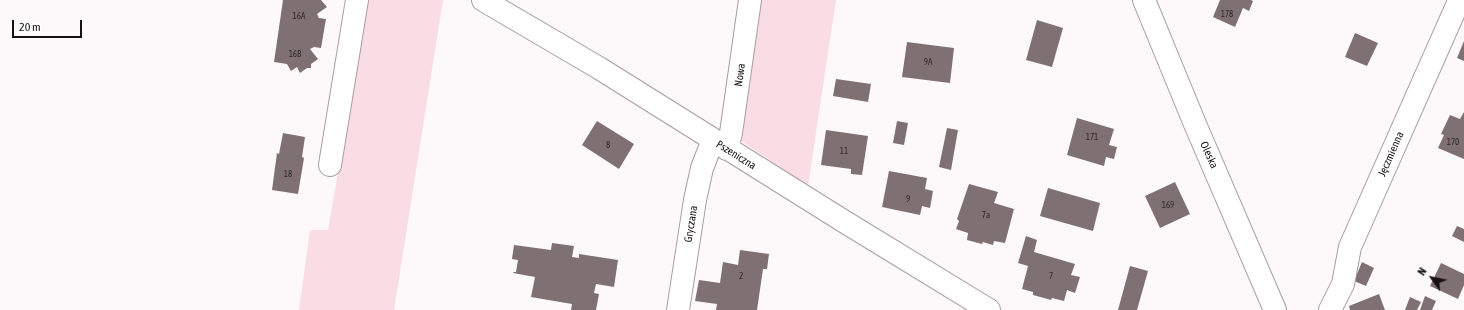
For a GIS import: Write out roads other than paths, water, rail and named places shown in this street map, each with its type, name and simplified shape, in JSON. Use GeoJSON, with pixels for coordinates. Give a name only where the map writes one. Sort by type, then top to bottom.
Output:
{"type":"FeatureCollection","features":[{"type":"Feature","properties":{"kind":"street"},"geometry":{"type":"LineString","coordinates":[[330,165],[357,0]]}},
{"type":"Feature","properties":{"kind":"street","name":"Pszeniczna"},"geometry":{"type":"LineString","coordinates":[[483,0],[599,68],[720,145],[989,310]]}},
{"type":"Feature","properties":{"kind":"street","name":"Nowa"},"geometry":{"type":"LineString","coordinates":[[720,145],[731,133],[750,0]]}},
{"type":"Feature","properties":{"kind":"street","name":"Oleska"},"geometry":{"type":"LineString","coordinates":[[1144,0],[1195,124],[1275,310]]}},
{"type":"Feature","properties":{"kind":"street","name":"Jęczmienna"},"geometry":{"type":"LineString","coordinates":[[1330,310],[1343,284],[1350,247],[1459,1]]}},
{"type":"Feature","properties":{"kind":"street","name":"Gryczana"},"geometry":{"type":"LineString","coordinates":[[678,310],[694,200],[702,168],[720,145]]}}]}
